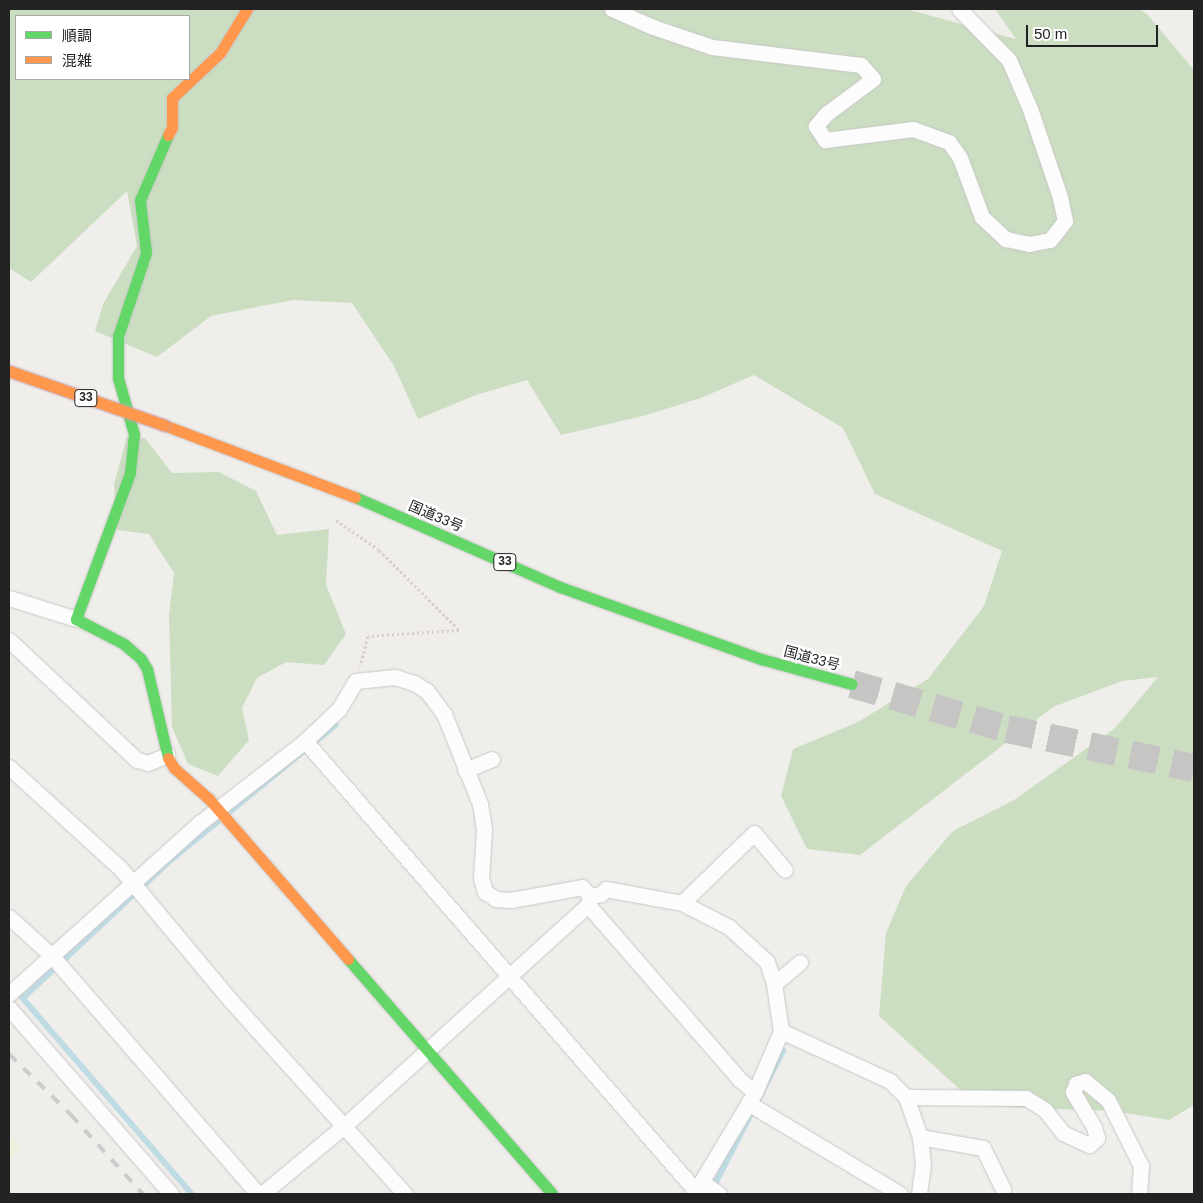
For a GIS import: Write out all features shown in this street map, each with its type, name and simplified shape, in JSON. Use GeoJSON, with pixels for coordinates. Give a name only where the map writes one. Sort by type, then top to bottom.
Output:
{"type":"FeatureCollection","features":[{"type":"Feature","properties":{"kind":"main road"},"geometry":{"type":"LineString","coordinates":[[247,9],[220,53],[172,98],[172,126],[140,200],[146,253],[118,336],[118,378],[134,434],[130,474],[76,619],[124,644],[141,659],[147,670],[167,755],[184,778],[217,809],[552,1194]]}},
{"type":"Feature","properties":{"kind":"main road","name":"国道33号"},"geometry":{"type":"LineString","coordinates":[[9,371],[164,425],[333,488],[560,587],[672,629],[761,659],[852,684]]}},
{"type":"Feature","properties":{"kind":"street"},"geometry":{"type":"LineString","coordinates":[[612,9],[653,27],[712,47],[861,65],[873,79],[826,114],[816,126],[825,140],[913,129],[949,142],[960,158],[982,217],[1006,239],[1029,244],[1050,240],[1065,221],[1060,198],[1030,109],[1009,60],[959,9]]}},
{"type":"Feature","properties":{"kind":"street"},"geometry":{"type":"LineString","coordinates":[[9,598],[76,619]]}},
{"type":"Feature","properties":{"kind":"street"},"geometry":{"type":"LineString","coordinates":[[9,640],[137,760],[148,763],[167,755]]}},
{"type":"Feature","properties":{"kind":"street"},"geometry":{"type":"LineString","coordinates":[[14,989],[50,955],[217,809],[305,741],[339,709],[356,681],[395,677],[427,691],[444,714],[484,817],[481,871],[484,892],[496,899],[511,900],[582,887],[589,901],[740,1080],[751,1097],[900,1194]]}},
{"type":"Feature","properties":{"kind":"street"},"geometry":{"type":"LineString","coordinates":[[305,741],[508,977],[697,1189],[719,1194]]}},
{"type":"Feature","properties":{"kind":"street"},"geometry":{"type":"LineString","coordinates":[[465,770],[492,759]]}},
{"type":"Feature","properties":{"kind":"street"},"geometry":{"type":"LineString","coordinates":[[9,767],[121,869],[232,1002],[405,1194]]}},
{"type":"Feature","properties":{"kind":"street"},"geometry":{"type":"LineString","coordinates":[[682,902],[754,833],[785,870]]}},
{"type":"Feature","properties":{"kind":"street"},"geometry":{"type":"LineString","coordinates":[[9,917],[50,955],[260,1194],[344,1126],[589,901],[606,889],[682,902],[729,927],[751,945],[766,962],[774,984],[781,1031],[751,1097],[697,1189]]}},
{"type":"Feature","properties":{"kind":"street"},"geometry":{"type":"LineString","coordinates":[[774,984],[800,962]]}},
{"type":"Feature","properties":{"kind":"street"},"geometry":{"type":"LineString","coordinates":[[9,1008],[171,1194]]}},
{"type":"Feature","properties":{"kind":"street"},"geometry":{"type":"LineString","coordinates":[[781,1031],[890,1081],[906,1097],[920,1137],[923,1165],[919,1194]]}},
{"type":"Feature","properties":{"kind":"street"},"geometry":{"type":"LineString","coordinates":[[906,1097],[1026,1098],[1045,1110],[1063,1133],[1089,1145],[1097,1138],[1094,1127],[1073,1092],[1076,1084],[1085,1081],[1108,1100],[1140,1166],[1139,1194]]}},
{"type":"Feature","properties":{"kind":"street"},"geometry":{"type":"LineString","coordinates":[[920,1137],[983,1148],[1004,1189]]}},
{"type":"Feature","properties":{"kind":"path"},"geometry":{"type":"LineString","coordinates":[[336,520],[379,550],[459,630],[368,636],[356,681]]}},
{"type":"Feature","properties":{"kind":"green space"},"geometry":{"type":"Polygon","coordinates":[[[9,9],[906,9],[1016,39],[995,9],[1138,9],[1147,14],[1194,70],[1194,1105],[1169,1120],[1113,1111],[978,1106],[879,1016],[886,933],[906,886],[953,831],[1014,800],[1114,729],[1158,677],[1122,681],[1053,707],[860,855],[807,849],[781,796],[793,749],[858,722],[928,679],[984,606],[1002,551],[875,494],[843,428],[754,375],[701,398],[643,416],[561,435],[527,380],[476,395],[418,419],[394,366],[352,303],[293,300],[211,316],[157,357],[95,331],[103,304],[137,246],[127,191],[31,282],[9,268],[9,9]]]}},
{"type":"Feature","properties":{"kind":"green space"},"geometry":{"type":"Polygon","coordinates":[[[127,437],[145,438],[172,473],[219,472],[256,491],[277,535],[329,529],[326,585],[346,634],[324,665],[286,662],[257,678],[242,708],[249,740],[218,776],[188,764],[172,727],[169,615],[174,573],[149,534],[117,530],[114,484],[127,437]]]}},
{"type":"Feature","properties":{"kind":"green space"},"geometry":{"type":"Polygon","coordinates":[[[9,1135],[22,1146],[9,1161],[9,1135]]]}},
{"type":"Feature","properties":{"kind":"waterway"},"geometry":{"type":"LineString","coordinates":[[23,998],[171,860],[336,725]]}},
{"type":"Feature","properties":{"kind":"waterway"},"geometry":{"type":"LineString","coordinates":[[22,997],[192,1194]]}},
{"type":"Feature","properties":{"kind":"waterway"},"geometry":{"type":"LineString","coordinates":[[713,1188],[783,1051]]}},
{"type":"Feature","properties":{"kind":"tunnel"},"geometry":{"type":"LineString","coordinates":[[852,684],[1007,729],[1194,768]]}},
{"type":"Feature","properties":{"kind":"railway"},"geometry":{"type":"LineString","coordinates":[[9,1054],[71,1115],[143,1194]]}},
{"type":"Feature","properties":{"kind":"traffic: fast"},"geometry":{"type":"LineString","coordinates":[[168,135],[140,200],[146,253],[118,336],[118,378],[134,434],[130,473],[76,619],[124,644],[141,659],[147,669],[168,758]]}},
{"type":"Feature","properties":{"kind":"traffic: fast"},"geometry":{"type":"LineString","coordinates":[[355,497],[560,587],[761,659],[852,684]]}},
{"type":"Feature","properties":{"kind":"traffic: fast"},"geometry":{"type":"LineString","coordinates":[[348,959],[552,1194]]}},
{"type":"Feature","properties":{"kind":"traffic: slow"},"geometry":{"type":"LineString","coordinates":[[168,135],[172,127],[172,98],[220,53],[247,9]]}},
{"type":"Feature","properties":{"kind":"traffic: slow"},"geometry":{"type":"LineString","coordinates":[[9,371],[164,425]]}},
{"type":"Feature","properties":{"kind":"traffic: slow"},"geometry":{"type":"LineString","coordinates":[[164,425],[355,497]]}},
{"type":"Feature","properties":{"kind":"traffic: slow"},"geometry":{"type":"LineString","coordinates":[[168,758],[174,768],[209,799],[348,959]]}}]}
